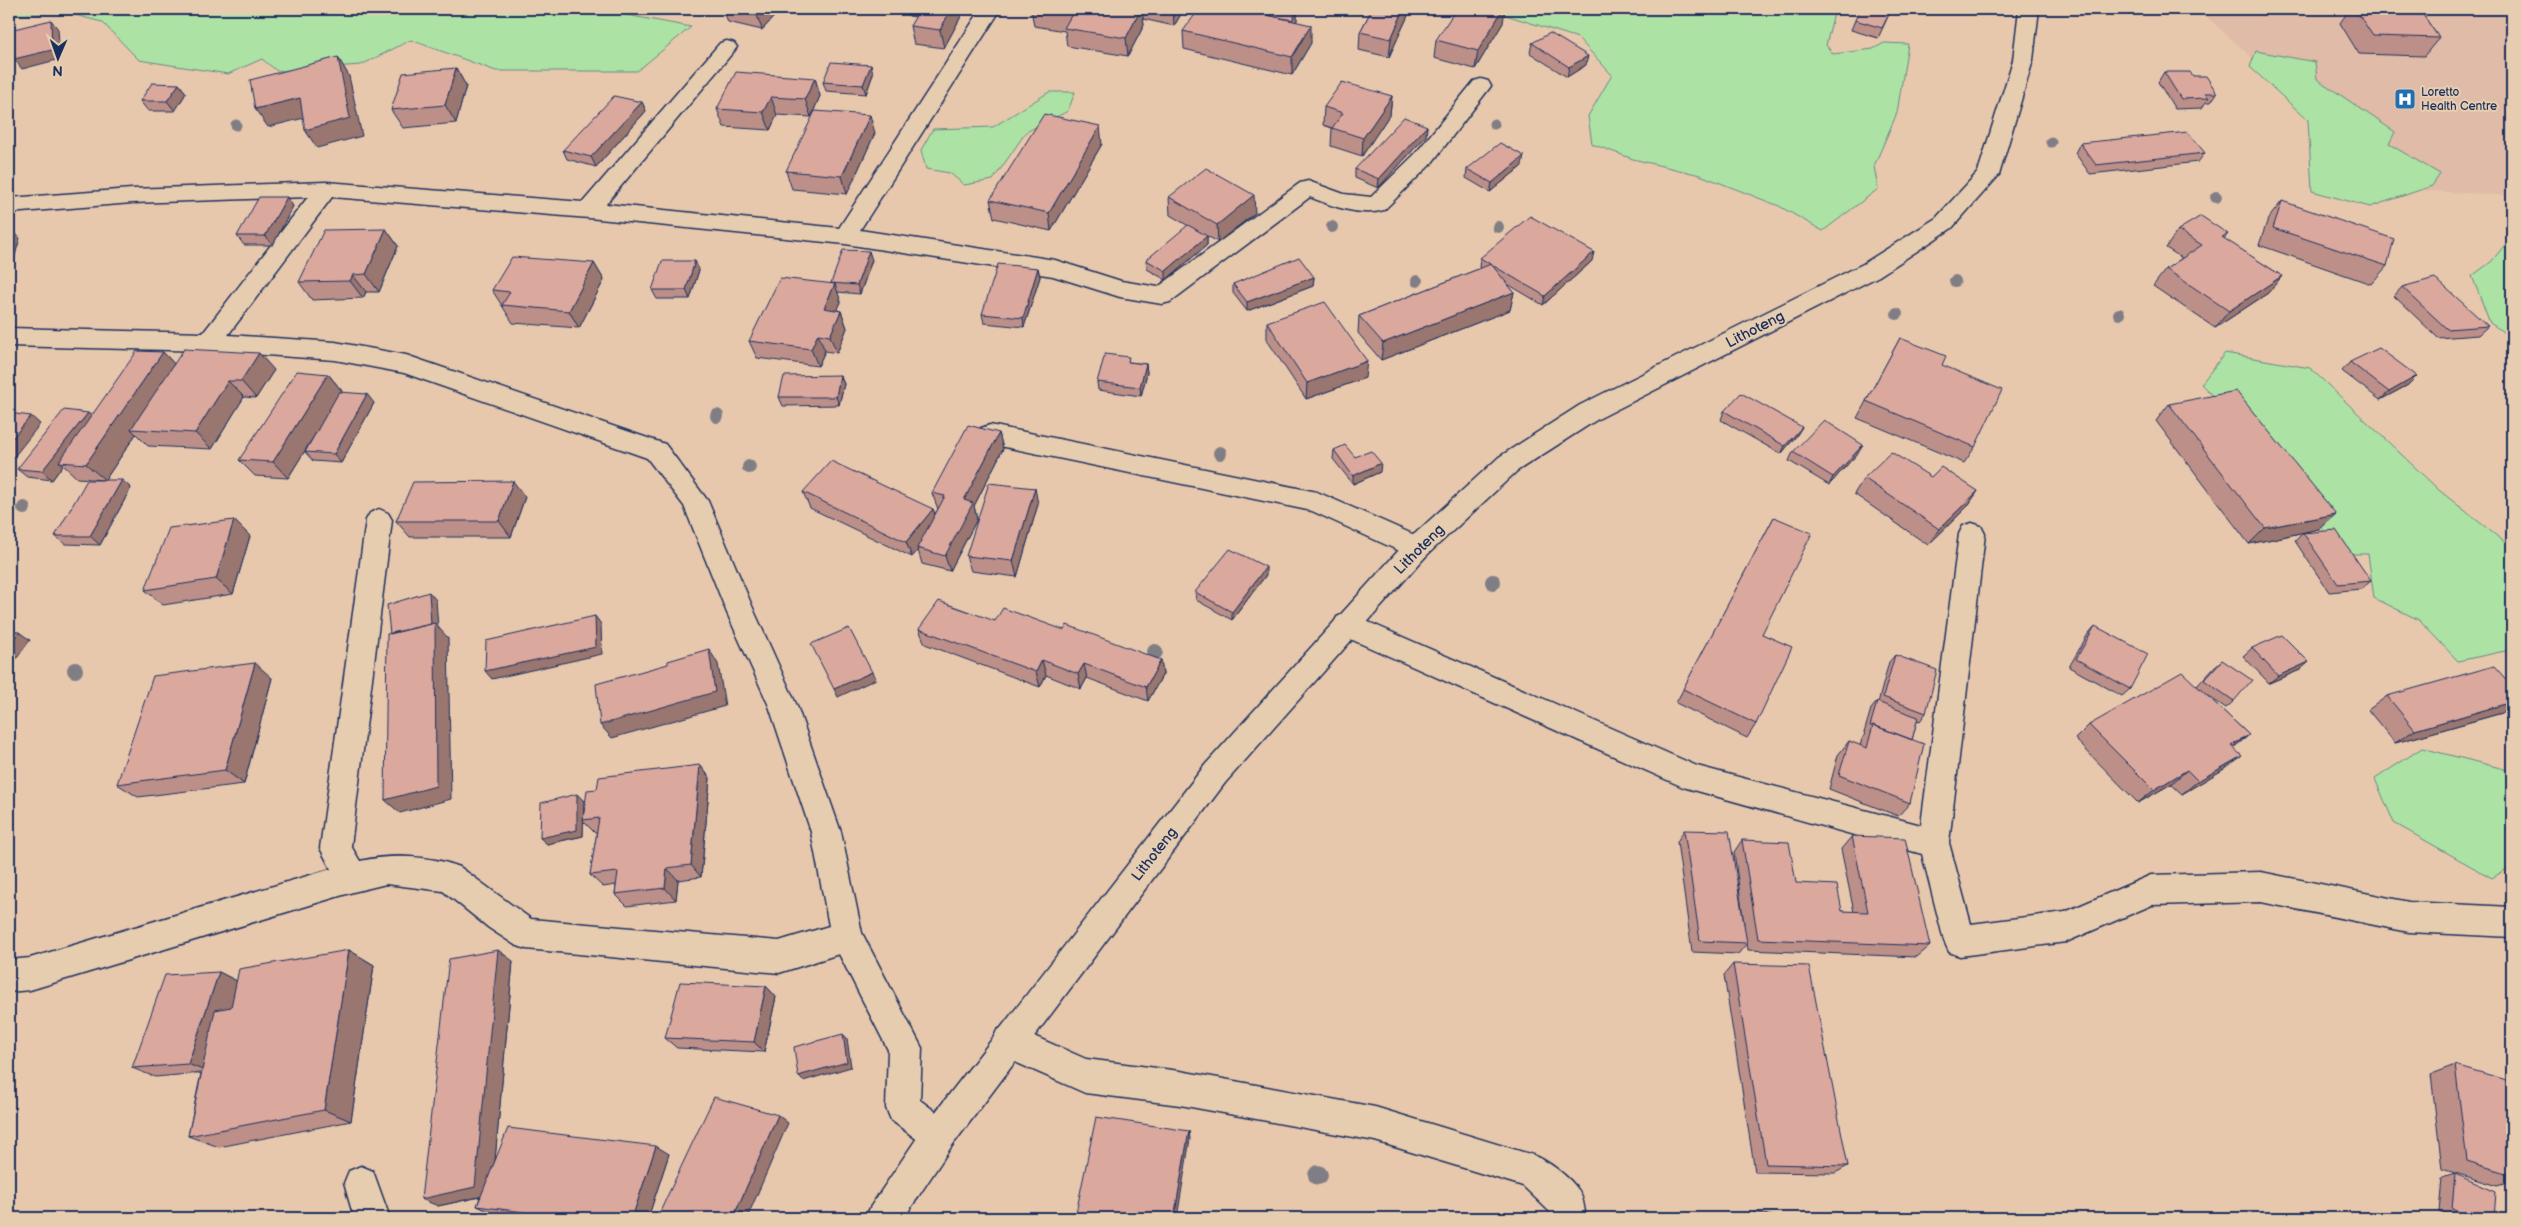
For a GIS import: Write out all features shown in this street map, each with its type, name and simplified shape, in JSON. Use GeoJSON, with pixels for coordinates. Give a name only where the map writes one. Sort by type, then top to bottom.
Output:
{"type":"FeatureCollection","features":[{"type":"Feature","properties":{"kind":"street"},"geometry":{"type":"LineString","coordinates":[[844,236],[991,9]]}},
{"type":"Feature","properties":{"kind":"street","name":"Lithoteng"},"geometry":{"type":"LineString","coordinates":[[883,1218],[939,1135],[1215,774],[1417,548],[1508,464],[1589,412],[1871,270],[1944,223],[1988,175],[2024,60],[2029,9]]}},
{"type":"Feature","properties":{"kind":"street"},"geometry":{"type":"LineString","coordinates":[[588,210],[727,47]]}},
{"type":"Feature","properties":{"kind":"street"},"geometry":{"type":"LineString","coordinates":[[9,205],[132,196],[326,189],[588,210],[844,236],[1055,268],[1120,289],[1162,296],[1308,188],[1341,200],[1376,205],[1423,159],[1481,86]]}},
{"type":"Feature","properties":{"kind":"street"},"geometry":{"type":"LineString","coordinates":[[209,342],[326,189]]}},
{"type":"Feature","properties":{"kind":"street"},"geometry":{"type":"LineString","coordinates":[[9,336],[209,342],[334,351],[406,364],[656,451],[696,501],[741,613],[783,706],[826,832],[846,936],[905,1048],[903,1108],[939,1135]]}},
{"type":"Feature","properties":{"kind":"street"},"geometry":{"type":"LineString","coordinates":[[990,436],[1317,502],[1417,548]]}},
{"type":"Feature","properties":{"kind":"street"},"geometry":{"type":"LineString","coordinates":[[353,877],[335,848],[379,520]]}},
{"type":"Feature","properties":{"kind":"street"},"geometry":{"type":"LineString","coordinates":[[1972,534],[1934,843],[1960,941],[2066,927],[2152,890],[2262,887],[2409,917],[2512,922]]}},
{"type":"Feature","properties":{"kind":"street"},"geometry":{"type":"LineString","coordinates":[[1347,625],[1693,778],[1934,843]]}},
{"type":"Feature","properties":{"kind":"street"},"geometry":{"type":"LineString","coordinates":[[9,976],[30,974],[353,877],[386,870],[449,877],[500,917],[526,934],[779,957],[846,936]]}},
{"type":"Feature","properties":{"kind":"street"},"geometry":{"type":"LineString","coordinates":[[1009,1042],[1085,1076],[1180,1088],[1375,1124],[1533,1172],[1566,1203],[1568,1218]]}},
{"type":"Feature","properties":{"kind":"street"},"geometry":{"type":"LineString","coordinates":[[361,1183],[372,1218]]}},
{"type":"Feature","properties":{"kind":"shaded area","name":"Loretto Health Centre"},"geometry":{"type":"Polygon","coordinates":[[[2198,9],[2512,9],[2512,196],[2399,189],[2198,9]]]}},
{"type":"Feature","properties":{"kind":"green space"},"geometry":{"type":"Polygon","coordinates":[[[9,9],[648,9],[611,12],[691,27],[637,71],[496,71],[411,40],[361,65],[277,71],[262,59],[228,74],[139,60],[102,22],[67,13],[9,15],[9,9]]]}},
{"type":"Feature","properties":{"kind":"green space"},"geometry":{"type":"Polygon","coordinates":[[[1487,9],[1835,9],[1826,45],[1833,54],[1873,49],[1884,43],[1908,44],[1897,113],[1874,166],[1878,189],[1823,231],[1779,206],[1700,175],[1633,159],[1592,144],[1588,116],[1612,75],[1578,38],[1487,9]]]}},
{"type":"Feature","properties":{"kind":"green space"},"geometry":{"type":"Polygon","coordinates":[[[2256,51],[2315,62],[2317,79],[2395,132],[2389,144],[2440,174],[2432,186],[2370,207],[2312,191],[2308,120],[2250,67],[2256,51]]]}},
{"type":"Feature","properties":{"kind":"green space"},"geometry":{"type":"Polygon","coordinates":[[[1049,92],[1075,92],[1068,111],[1026,132],[993,180],[964,185],[950,173],[926,169],[921,150],[933,129],[993,127],[1049,92]]]}},
{"type":"Feature","properties":{"kind":"green space"},"geometry":{"type":"Polygon","coordinates":[[[2503,247],[2512,249],[2512,338],[2490,323],[2472,276],[2491,262],[2503,247]]]}},
{"type":"Feature","properties":{"kind":"green space"},"geometry":{"type":"Polygon","coordinates":[[[2225,353],[2310,368],[2440,491],[2512,548],[2512,659],[2505,651],[2458,661],[2419,620],[2374,598],[2368,554],[2342,554],[2255,439],[2201,384],[2225,353]]]}},
{"type":"Feature","properties":{"kind":"green space"},"geometry":{"type":"Polygon","coordinates":[[[2422,748],[2512,771],[2512,866],[2492,878],[2394,823],[2375,779],[2422,748]]]}},
{"type":"Feature","properties":{"kind":"building"},"geometry":{"type":"Polygon","coordinates":[[[742,9],[759,9],[756,12],[742,9]]]}},
{"type":"Feature","properties":{"kind":"building"},"geometry":{"type":"Polygon","coordinates":[[[920,9],[951,9],[940,30],[910,26],[920,9]]]}},
{"type":"Feature","properties":{"kind":"building"},"geometry":{"type":"Polygon","coordinates":[[[1038,9],[1141,9],[1126,38],[1064,28],[1072,14],[1038,9]]]}},
{"type":"Feature","properties":{"kind":"building"},"geometry":{"type":"Polygon","coordinates":[[[1199,9],[1241,9],[1311,25],[1292,57],[1183,31],[1199,9]]]}},
{"type":"Feature","properties":{"kind":"building"},"geometry":{"type":"Polygon","coordinates":[[[1271,9],[1297,11],[1292,20],[1267,15],[1271,9]]]}},
{"type":"Feature","properties":{"kind":"building"},"geometry":{"type":"Polygon","coordinates":[[[1372,9],[1404,9],[1391,39],[1360,32],[1372,9]]]}},
{"type":"Feature","properties":{"kind":"building"},"geometry":{"type":"Polygon","coordinates":[[[1456,9],[1503,9],[1478,51],[1436,40],[1456,9]]]}},
{"type":"Feature","properties":{"kind":"building"},"geometry":{"type":"Polygon","coordinates":[[[1860,9],[1891,10],[1882,28],[1855,20],[1860,9]]]}},
{"type":"Feature","properties":{"kind":"building"},"geometry":{"type":"Polygon","coordinates":[[[2355,9],[2419,9],[2439,38],[2373,36],[2355,9]]]}},
{"type":"Feature","properties":{"kind":"building"},"geometry":{"type":"Polygon","coordinates":[[[51,20],[52,50],[14,59],[14,29],[51,20]]]}},
{"type":"Feature","properties":{"kind":"building"},"geometry":{"type":"Polygon","coordinates":[[[1550,33],[1588,56],[1569,67],[1532,43],[1550,33]]]}},
{"type":"Feature","properties":{"kind":"building"},"geometry":{"type":"Polygon","coordinates":[[[338,57],[350,118],[305,130],[300,98],[255,109],[250,80],[338,57]]]}},
{"type":"Feature","properties":{"kind":"building"},"geometry":{"type":"Polygon","coordinates":[[[831,62],[871,65],[863,85],[823,82],[831,62]]]}},
{"type":"Feature","properties":{"kind":"building"},"geometry":{"type":"Polygon","coordinates":[[[456,68],[445,105],[391,110],[403,73],[456,68]]]}},
{"type":"Feature","properties":{"kind":"building"},"geometry":{"type":"Polygon","coordinates":[[[736,72],[815,78],[805,99],[771,97],[763,112],[717,109],[736,72]]]}},
{"type":"Feature","properties":{"kind":"building"},"geometry":{"type":"Polygon","coordinates":[[[2164,72],[2190,72],[2193,76],[2206,76],[2217,93],[2205,93],[2209,98],[2181,99],[2164,72]]]}},
{"type":"Feature","properties":{"kind":"building"},"geometry":{"type":"Polygon","coordinates":[[[1342,82],[1392,96],[1363,138],[1332,128],[1343,113],[1324,107],[1342,82]]]}},
{"type":"Feature","properties":{"kind":"building"},"geometry":{"type":"Polygon","coordinates":[[[152,83],[179,84],[167,101],[140,101],[152,83]]]}},
{"type":"Feature","properties":{"kind":"building"},"geometry":{"type":"Polygon","coordinates":[[[614,96],[642,102],[591,157],[563,150],[614,96]]]}},
{"type":"Feature","properties":{"kind":"building"},"geometry":{"type":"Polygon","coordinates":[[[815,111],[870,115],[842,176],[786,171],[815,111]]]}},
{"type":"Feature","properties":{"kind":"building"},"geometry":{"type":"Polygon","coordinates":[[[1044,114],[1100,126],[1049,213],[990,200],[1044,114]]]}},
{"type":"Feature","properties":{"kind":"building"},"geometry":{"type":"Polygon","coordinates":[[[1404,117],[1427,126],[1379,179],[1355,169],[1404,117]]]}},
{"type":"Feature","properties":{"kind":"building"},"geometry":{"type":"Polygon","coordinates":[[[2188,132],[2205,153],[2096,165],[2080,143],[2188,132]]]}},
{"type":"Feature","properties":{"kind":"building"},"geometry":{"type":"Polygon","coordinates":[[[1500,143],[1524,156],[1492,183],[1467,169],[1500,143]]]}},
{"type":"Feature","properties":{"kind":"building"},"geometry":{"type":"Polygon","coordinates":[[[1206,168],[1254,195],[1217,225],[1169,197],[1206,168]]]}},
{"type":"Feature","properties":{"kind":"building"},"geometry":{"type":"Polygon","coordinates":[[[259,197],[287,197],[265,236],[237,236],[259,197]]]}},
{"type":"Feature","properties":{"kind":"building"},"geometry":{"type":"Polygon","coordinates":[[[2282,201],[2394,239],[2387,266],[2273,228],[2282,201]]]}},
{"type":"Feature","properties":{"kind":"building"},"geometry":{"type":"Polygon","coordinates":[[[1530,216],[1594,252],[1545,296],[1480,258],[1530,216]]]}},
{"type":"Feature","properties":{"kind":"building"},"geometry":{"type":"Polygon","coordinates":[[[2201,216],[2228,234],[2222,237],[2282,276],[2229,311],[2166,269],[2202,245],[2178,230],[2201,216]]]}},
{"type":"Feature","properties":{"kind":"building"},"geometry":{"type":"Polygon","coordinates":[[[1188,225],[1207,236],[1166,271],[1146,260],[1188,225]]]}},
{"type":"Feature","properties":{"kind":"building"},"geometry":{"type":"Polygon","coordinates":[[[386,229],[366,274],[353,275],[350,281],[299,282],[324,230],[386,229]]]}},
{"type":"Feature","properties":{"kind":"building"},"geometry":{"type":"Polygon","coordinates":[[[843,250],[869,251],[857,285],[831,283],[843,250]]]}},
{"type":"Feature","properties":{"kind":"building"},"geometry":{"type":"Polygon","coordinates":[[[512,257],[594,263],[569,311],[502,305],[510,292],[492,290],[512,257]]]}},
{"type":"Feature","properties":{"kind":"building"},"geometry":{"type":"Polygon","coordinates":[[[1299,257],[1314,277],[1247,302],[1233,284],[1299,257]]]}},
{"type":"Feature","properties":{"kind":"building"},"geometry":{"type":"Polygon","coordinates":[[[662,261],[695,261],[686,290],[652,290],[662,261]]]}},
{"type":"Feature","properties":{"kind":"building"},"geometry":{"type":"Polygon","coordinates":[[[998,264],[1038,268],[1023,318],[982,314],[998,264]]]}},
{"type":"Feature","properties":{"kind":"building"},"geometry":{"type":"Polygon","coordinates":[[[1491,264],[1514,292],[1383,343],[1359,316],[1491,264]]]}},
{"type":"Feature","properties":{"kind":"building"},"geometry":{"type":"Polygon","coordinates":[[[780,278],[835,284],[824,308],[841,311],[830,336],[818,334],[811,349],[749,341],[780,278]]]}},
{"type":"Feature","properties":{"kind":"building"},"geometry":{"type":"Polygon","coordinates":[[[2435,278],[2488,326],[2447,329],[2402,287],[2435,278]]]}},
{"type":"Feature","properties":{"kind":"building"},"geometry":{"type":"Polygon","coordinates":[[[1325,302],[1367,361],[1307,383],[1267,322],[1325,302]]]}},
{"type":"Feature","properties":{"kind":"building"},"geometry":{"type":"Polygon","coordinates":[[[1900,338],[1946,356],[1942,365],[2002,390],[1975,447],[1866,401],[1900,338]]]}},
{"type":"Feature","properties":{"kind":"building"},"geometry":{"type":"Polygon","coordinates":[[[2379,348],[2417,376],[2389,392],[2350,362],[2379,348]]]}},
{"type":"Feature","properties":{"kind":"building"},"geometry":{"type":"Polygon","coordinates":[[[184,349],[259,353],[241,381],[228,381],[195,433],[131,429],[184,349]]]}},
{"type":"Feature","properties":{"kind":"building"},"geometry":{"type":"Polygon","coordinates":[[[137,351],[163,352],[86,464],[59,462],[137,351]]]}},
{"type":"Feature","properties":{"kind":"building"},"geometry":{"type":"Polygon","coordinates":[[[1105,354],[1129,357],[1128,362],[1146,364],[1140,387],[1097,382],[1105,354]]]}},
{"type":"Feature","properties":{"kind":"building"},"geometry":{"type":"Polygon","coordinates":[[[297,371],[328,374],[273,462],[239,460],[297,371]]]}},
{"type":"Feature","properties":{"kind":"building"},"geometry":{"type":"Polygon","coordinates":[[[840,375],[836,397],[779,397],[784,376],[840,375]]]}},
{"type":"Feature","properties":{"kind":"building"},"geometry":{"type":"Polygon","coordinates":[[[2236,391],[2336,514],[2265,528],[2169,404],[2236,391]]]}},
{"type":"Feature","properties":{"kind":"building"},"geometry":{"type":"Polygon","coordinates":[[[339,392],[367,394],[334,454],[305,452],[339,392]]]}},
{"type":"Feature","properties":{"kind":"building"},"geometry":{"type":"Polygon","coordinates":[[[1741,393],[1802,427],[1785,446],[1724,411],[1741,393]]]}},
{"type":"Feature","properties":{"kind":"building"},"geometry":{"type":"Polygon","coordinates":[[[64,410],[88,413],[42,471],[17,469],[64,410]]]}},
{"type":"Feature","properties":{"kind":"building"},"geometry":{"type":"Polygon","coordinates":[[[9,413],[31,416],[9,442],[9,413]]]}},
{"type":"Feature","properties":{"kind":"building"},"geometry":{"type":"Polygon","coordinates":[[[1824,420],[1863,445],[1833,477],[1793,452],[1824,420]]]}},
{"type":"Feature","properties":{"kind":"building"},"geometry":{"type":"Polygon","coordinates":[[[968,425],[999,433],[964,500],[973,503],[945,556],[917,548],[945,496],[932,493],[968,425]]]}},
{"type":"Feature","properties":{"kind":"building"},"geometry":{"type":"Polygon","coordinates":[[[1345,445],[1355,457],[1371,451],[1381,463],[1353,476],[1334,450],[1345,445]]]}},
{"type":"Feature","properties":{"kind":"building"},"geometry":{"type":"Polygon","coordinates":[[[1891,452],[1931,477],[1941,467],[1978,491],[1939,529],[1864,478],[1891,452]]]}},
{"type":"Feature","properties":{"kind":"building"},"geometry":{"type":"Polygon","coordinates":[[[831,461],[933,509],[906,542],[803,492],[831,461]]]}},
{"type":"Feature","properties":{"kind":"building"},"geometry":{"type":"Polygon","coordinates":[[[87,480],[122,480],[90,536],[55,536],[87,480]]]}},
{"type":"Feature","properties":{"kind":"building"},"geometry":{"type":"Polygon","coordinates":[[[513,481],[499,521],[396,521],[413,482],[513,481]]]}},
{"type":"Feature","properties":{"kind":"building"},"geometry":{"type":"Polygon","coordinates":[[[989,483],[1035,488],[1013,561],[966,556],[989,483]]]}},
{"type":"Feature","properties":{"kind":"building"},"geometry":{"type":"Polygon","coordinates":[[[1774,517],[1812,533],[1762,634],[1792,647],[1756,724],[1683,689],[1774,517]]]}},
{"type":"Feature","properties":{"kind":"building"},"geometry":{"type":"Polygon","coordinates":[[[234,520],[216,579],[145,590],[169,528],[234,520]]]}},
{"type":"Feature","properties":{"kind":"building"},"geometry":{"type":"Polygon","coordinates":[[[2336,530],[2371,581],[2338,584],[2303,533],[2336,530]]]}},
{"type":"Feature","properties":{"kind":"building"},"geometry":{"type":"Polygon","coordinates":[[[1230,549],[1266,567],[1232,612],[1195,592],[1230,549]]]}},
{"type":"Feature","properties":{"kind":"building"},"geometry":{"type":"Polygon","coordinates":[[[429,592],[431,624],[390,634],[387,605],[429,592]]]}},
{"type":"Feature","properties":{"kind":"building"},"geometry":{"type":"Polygon","coordinates":[[[939,601],[995,621],[1003,608],[1064,630],[1067,625],[1161,660],[1146,687],[1084,664],[1078,674],[1042,660],[1036,672],[919,629],[939,601]]]}},
{"type":"Feature","properties":{"kind":"building"},"geometry":{"type":"Polygon","coordinates":[[[595,616],[596,647],[485,671],[486,641],[595,616]]]}},
{"type":"Feature","properties":{"kind":"building"},"geometry":{"type":"Polygon","coordinates":[[[435,623],[436,786],[385,800],[387,634],[435,623]]]}},
{"type":"Feature","properties":{"kind":"building"},"geometry":{"type":"Polygon","coordinates":[[[2095,626],[2148,654],[2130,689],[2076,659],[2095,626]]]}},
{"type":"Feature","properties":{"kind":"building"},"geometry":{"type":"Polygon","coordinates":[[[849,628],[872,672],[834,689],[811,644],[849,628]]]}},
{"type":"Feature","properties":{"kind":"building"},"geometry":{"type":"Polygon","coordinates":[[[9,631],[19,632],[9,646],[9,631]]]}},
{"type":"Feature","properties":{"kind":"building"},"geometry":{"type":"Polygon","coordinates":[[[2282,635],[2309,662],[2278,676],[2252,648],[2282,635]]]}},
{"type":"Feature","properties":{"kind":"building"},"geometry":{"type":"Polygon","coordinates":[[[709,649],[715,692],[600,725],[596,684],[668,664],[668,661],[709,649]]]}},
{"type":"Feature","properties":{"kind":"building"},"geometry":{"type":"Polygon","coordinates":[[[1895,655],[1937,670],[1926,713],[1883,697],[1895,655]]]}},
{"type":"Feature","properties":{"kind":"building"},"geometry":{"type":"Polygon","coordinates":[[[2222,660],[2252,680],[2234,701],[2204,680],[2222,660]]]}},
{"type":"Feature","properties":{"kind":"building"},"geometry":{"type":"Polygon","coordinates":[[[255,663],[225,770],[117,784],[153,676],[255,663]]]}},
{"type":"Feature","properties":{"kind":"building"},"geometry":{"type":"Polygon","coordinates":[[[2494,666],[2512,686],[2512,702],[2415,730],[2387,696],[2494,666]]]}},
{"type":"Feature","properties":{"kind":"building"},"geometry":{"type":"Polygon","coordinates":[[[2182,672],[2249,735],[2231,746],[2242,756],[2198,781],[2187,770],[2154,790],[2089,725],[2182,672]]]}},
{"type":"Feature","properties":{"kind":"building"},"geometry":{"type":"Polygon","coordinates":[[[1877,702],[1918,717],[1912,740],[1873,725],[1870,726],[1877,702]]]}},
{"type":"Feature","properties":{"kind":"building"},"geometry":{"type":"Polygon","coordinates":[[[1873,725],[1924,744],[1910,803],[1839,775],[1849,741],[1867,748],[1873,725]]]}},
{"type":"Feature","properties":{"kind":"building"},"geometry":{"type":"Polygon","coordinates":[[[700,765],[691,865],[667,868],[665,888],[615,894],[618,872],[590,875],[599,818],[583,820],[587,790],[597,789],[599,777],[700,765]]]}},
{"type":"Feature","properties":{"kind":"building"},"geometry":{"type":"Polygon","coordinates":[[[577,794],[577,830],[540,838],[541,803],[577,794]]]}},
{"type":"Feature","properties":{"kind":"building"},"geometry":{"type":"Polygon","coordinates":[[[1684,830],[1729,831],[1747,943],[1700,941],[1684,830]]]}},
{"type":"Feature","properties":{"kind":"building"},"geometry":{"type":"Polygon","coordinates":[[[1852,836],[1905,838],[1930,946],[1758,939],[1742,840],[1789,842],[1796,883],[1837,885],[1842,911],[1868,912],[1852,836]]]}},
{"type":"Feature","properties":{"kind":"building"},"geometry":{"type":"Polygon","coordinates":[[[349,950],[324,1110],[188,1136],[215,1010],[231,1007],[239,969],[349,950]]]}},
{"type":"Feature","properties":{"kind":"building"},"geometry":{"type":"Polygon","coordinates":[[[498,950],[475,1187],[421,1199],[449,959],[498,950]]]}},
{"type":"Feature","properties":{"kind":"building"},"geometry":{"type":"Polygon","coordinates":[[[1733,964],[1809,966],[1848,1166],[1766,1164],[1733,964]]]}},
{"type":"Feature","properties":{"kind":"building"},"geometry":{"type":"Polygon","coordinates":[[[219,972],[188,1064],[132,1068],[165,975],[219,972]]]}},
{"type":"Feature","properties":{"kind":"building"},"geometry":{"type":"Polygon","coordinates":[[[680,982],[766,986],[754,1042],[665,1038],[680,982]]]}},
{"type":"Feature","properties":{"kind":"building"},"geometry":{"type":"Polygon","coordinates":[[[843,1034],[847,1062],[798,1076],[794,1047],[843,1034]]]}},
{"type":"Feature","properties":{"kind":"building"},"geometry":{"type":"Polygon","coordinates":[[[2455,1065],[2510,1081],[2512,1096],[2512,1175],[2467,1161],[2455,1065]]]}},
{"type":"Feature","properties":{"kind":"building"},"geometry":{"type":"Polygon","coordinates":[[[714,1097],[778,1115],[733,1218],[657,1218],[714,1097]]]}},
{"type":"Feature","properties":{"kind":"building"},"geometry":{"type":"Polygon","coordinates":[[[1096,1117],[1189,1131],[1174,1218],[1075,1218],[1096,1117]]]}},
{"type":"Feature","properties":{"kind":"building"},"geometry":{"type":"Polygon","coordinates":[[[508,1128],[656,1146],[632,1218],[570,1218],[477,1206],[508,1128]]]}},
{"type":"Feature","properties":{"kind":"building"},"geometry":{"type":"Polygon","coordinates":[[[2455,1174],[2496,1192],[2494,1218],[2472,1218],[2452,1209],[2455,1174]]]}},
{"type":"Feature","properties":{"kind":"building"},"geometry":{"type":"Polygon","coordinates":[[[1756,1212],[1778,1218],[1755,1218],[1756,1212]]]}},
{"type":"Feature","properties":{"kind":"place","name":"Loretto Health Centre"},"geometry":{"type":"Point","coordinates":[2405,99]}}]}
